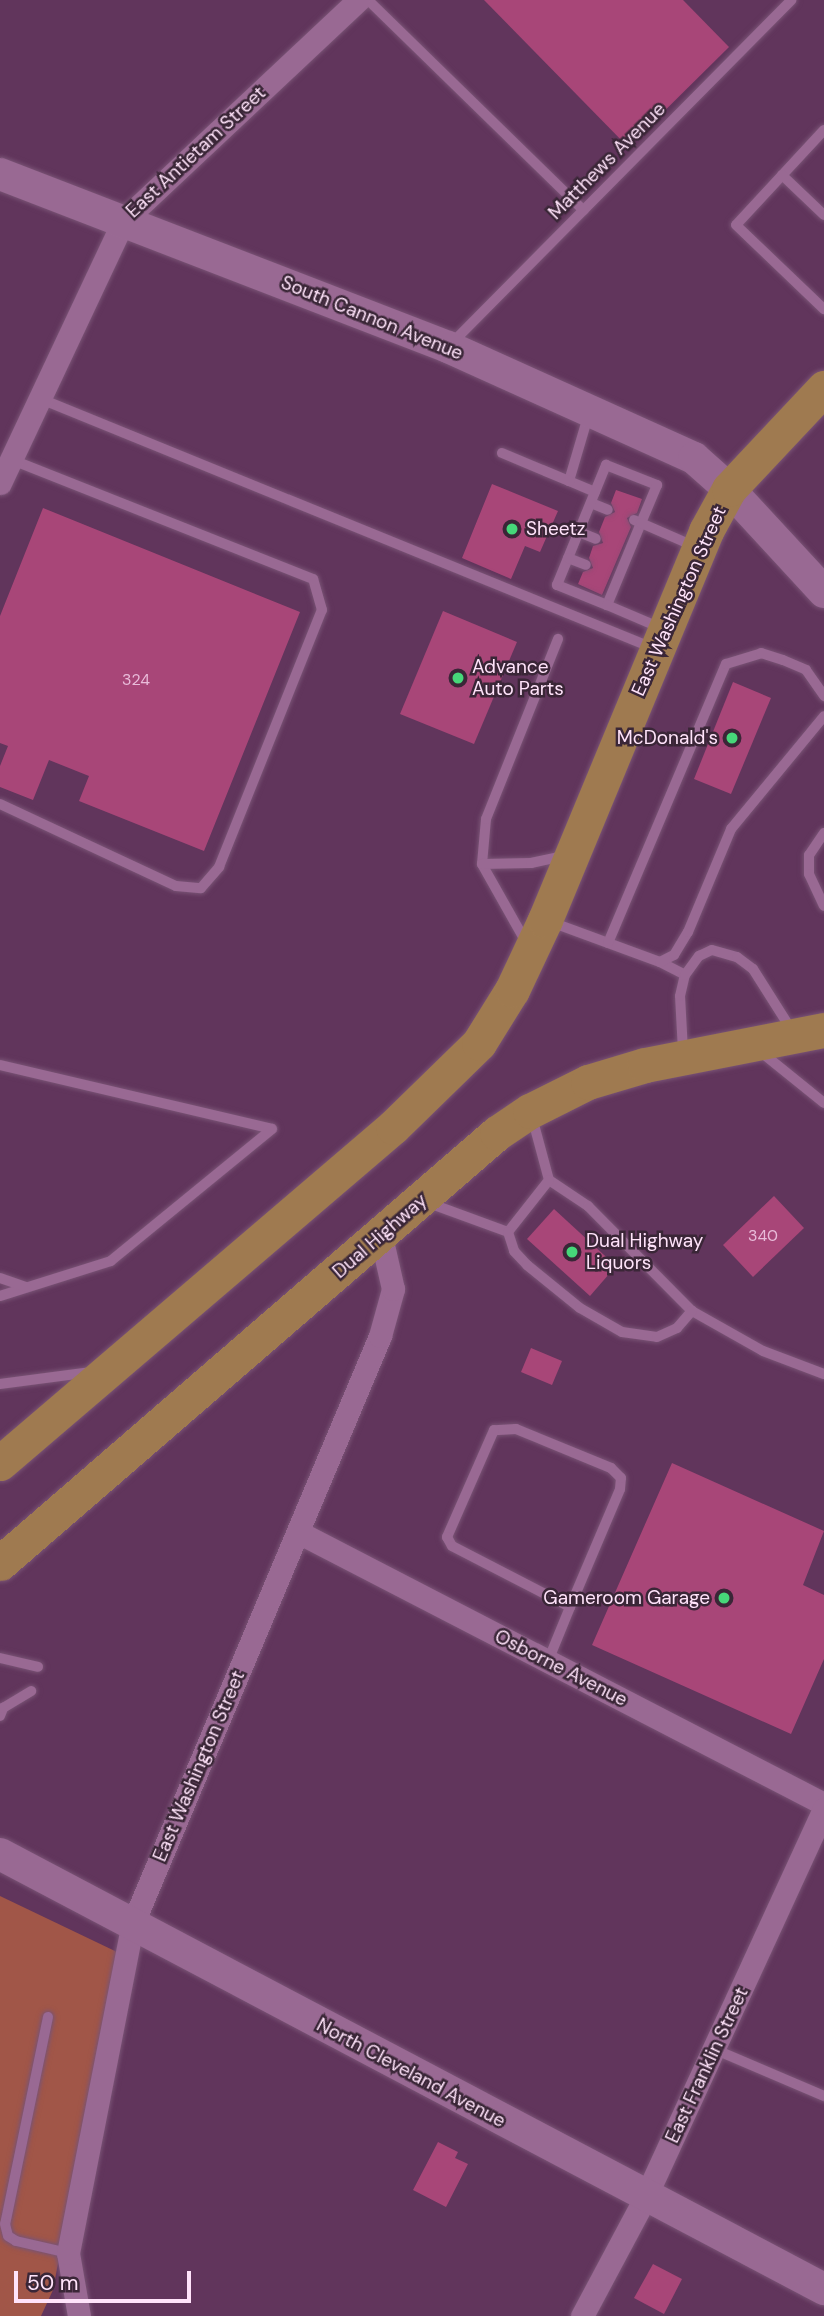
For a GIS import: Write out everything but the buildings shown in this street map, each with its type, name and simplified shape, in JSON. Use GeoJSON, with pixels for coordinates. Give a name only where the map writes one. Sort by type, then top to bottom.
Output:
{"type":"FeatureCollection","features":[{"type":"Feature","properties":{"kind":"main road","name":"East Washington Street"},"geometry":{"type":"LineString","coordinates":[[545,920],[660,639],[699,548],[729,489],[824,388]]}},
{"type":"Feature","properties":{"kind":"main road"},"geometry":{"type":"LineString","coordinates":[[1,1462],[449,1075],[479,1043],[545,920]]}},
{"type":"Feature","properties":{"kind":"main road","name":"Dual Highway"},"geometry":{"type":"LineString","coordinates":[[0,1563],[497,1133],[530,1111],[588,1082],[683,1058],[810,1033]]}},
{"type":"Feature","properties":{"kind":"street","name":"East Antietam Street"},"geometry":{"type":"LineString","coordinates":[[0,483],[124,220],[358,0]]}},
{"type":"Feature","properties":{"kind":"street","name":"South Cannon Avenue"},"geometry":{"type":"LineString","coordinates":[[0,174],[448,347],[694,458],[729,489],[824,593]]}},
{"type":"Feature","properties":{"kind":"street","name":"East Washington Street"},"geometry":{"type":"LineString","coordinates":[[79,2316],[68,2253],[133,1923],[380,1336],[394,1289],[381,1236]]}},
{"type":"Feature","properties":{"kind":"street","name":"Osborne Avenue"},"geometry":{"type":"LineString","coordinates":[[298,1532],[824,1804]]}},
{"type":"Feature","properties":{"kind":"street","name":"East Franklin Street"},"geometry":{"type":"LineString","coordinates":[[582,2316],[645,2199],[824,1809]]}},
{"type":"Feature","properties":{"kind":"street","name":"North Cleveland Avenue"},"geometry":{"type":"LineString","coordinates":[[0,1854],[645,2199],[824,2289]]}},
{"type":"Feature","properties":{"kind":"lane"},"geometry":{"type":"LineString","coordinates":[[368,0],[583,210]]}},
{"type":"Feature","properties":{"kind":"lane","name":"Matthews Avenue"},"geometry":{"type":"LineString","coordinates":[[448,347],[791,0]]}},
{"type":"Feature","properties":{"kind":"lane"},"geometry":{"type":"LineString","coordinates":[[824,130],[736,225],[824,309]]}},
{"type":"Feature","properties":{"kind":"lane"},"geometry":{"type":"LineString","coordinates":[[782,175],[824,215]]}},
{"type":"Feature","properties":{"kind":"lane"},"geometry":{"type":"LineString","coordinates":[[41,398],[660,639]]}},
{"type":"Feature","properties":{"kind":"lane"},"geometry":{"type":"LineString","coordinates":[[569,481],[590,411]]}},
{"type":"Feature","properties":{"kind":"lane"},"geometry":{"type":"LineString","coordinates":[[502,453],[569,481],[608,510]]}},
{"type":"Feature","properties":{"kind":"lane"},"geometry":{"type":"LineString","coordinates":[[0,804],[176,886],[201,888],[219,867],[322,610],[313,579],[13,460]]}},
{"type":"Feature","properties":{"kind":"lane"},"geometry":{"type":"LineString","coordinates":[[607,605],[615,575],[657,485],[606,465],[557,586],[607,605],[660,639]]}},
{"type":"Feature","properties":{"kind":"lane"},"geometry":{"type":"LineString","coordinates":[[638,522],[699,548]]}},
{"type":"Feature","properties":{"kind":"lane"},"geometry":{"type":"LineString","coordinates":[[579,532],[596,539]]}},
{"type":"Feature","properties":{"kind":"lane"},"geometry":{"type":"LineString","coordinates":[[568,558],[586,565]]}},
{"type":"Feature","properties":{"kind":"lane"},"geometry":{"type":"LineString","coordinates":[[530,951],[482,864],[486,819],[558,639]]}},
{"type":"Feature","properties":{"kind":"lane"},"geometry":{"type":"LineString","coordinates":[[608,943],[726,663],[761,653],[783,660],[806,670],[824,696]]}},
{"type":"Feature","properties":{"kind":"lane"},"geometry":{"type":"LineString","coordinates":[[660,962],[674,955],[688,932],[732,829],[755,795],[824,716]]}},
{"type":"Feature","properties":{"kind":"lane"},"geometry":{"type":"LineString","coordinates":[[824,833],[809,855],[809,874],[824,905]]}},
{"type":"Feature","properties":{"kind":"lane"},"geometry":{"type":"LineString","coordinates":[[482,864],[531,863],[572,855]]}},
{"type":"Feature","properties":{"kind":"lane"},"geometry":{"type":"LineString","coordinates":[[545,920],[660,962],[685,975]]}},
{"type":"Feature","properties":{"kind":"lane"},"geometry":{"type":"LineString","coordinates":[[683,1058],[680,996],[685,975],[699,956],[712,950],[737,957],[752,969],[810,1033]]}},
{"type":"Feature","properties":{"kind":"lane"},"geometry":{"type":"LineString","coordinates":[[749,1045],[788,1070],[824,1103]]}},
{"type":"Feature","properties":{"kind":"lane"},"geometry":{"type":"LineString","coordinates":[[0,1065],[272,1129],[111,1261],[0,1296]]}},
{"type":"Feature","properties":{"kind":"lane"},"geometry":{"type":"LineString","coordinates":[[530,1111],[549,1180],[588,1206],[692,1311],[763,1351],[824,1374]]}},
{"type":"Feature","properties":{"kind":"lane"},"geometry":{"type":"LineString","coordinates":[[508,1232],[549,1180]]}},
{"type":"Feature","properties":{"kind":"lane"},"geometry":{"type":"LineString","coordinates":[[421,1200],[508,1232]]}},
{"type":"Feature","properties":{"kind":"lane"},"geometry":{"type":"LineString","coordinates":[[508,1232],[514,1251],[527,1265],[580,1308],[622,1332],[657,1337],[677,1328],[692,1311]]}},
{"type":"Feature","properties":{"kind":"lane"},"geometry":{"type":"LineString","coordinates":[[0,1278],[26,1287]]}},
{"type":"Feature","properties":{"kind":"lane"},"geometry":{"type":"LineString","coordinates":[[4,1383],[108,1370]]}},
{"type":"Feature","properties":{"kind":"lane"},"geometry":{"type":"LineString","coordinates":[[548,1661],[570,1607],[621,1478],[611,1468],[516,1429],[494,1430],[447,1537],[452,1546],[570,1607]]}},
{"type":"Feature","properties":{"kind":"lane"},"geometry":{"type":"LineString","coordinates":[[0,1658],[38,1667]]}},
{"type":"Feature","properties":{"kind":"lane"},"geometry":{"type":"LineString","coordinates":[[0,1716],[3,1708],[31,1691]]}},
{"type":"Feature","properties":{"kind":"lane"},"geometry":{"type":"LineString","coordinates":[[48,2017],[5,2224],[8,2236],[16,2241],[68,2253]]}},
{"type":"Feature","properties":{"kind":"lane"},"geometry":{"type":"LineString","coordinates":[[714,2049],[824,2096]]}},
{"type":"Feature","properties":{"kind":"shaded area"},"geometry":{"type":"Polygon","coordinates":[[[0,1896],[117,1952],[53,2290],[41,2316],[0,2316],[0,1896]]]}},
{"type":"Feature","properties":{"kind":"place","name":"Sheetz"},"geometry":{"type":"Point","coordinates":[512,529]}},
{"type":"Feature","properties":{"kind":"place","name":"Advance Auto Parts"},"geometry":{"type":"Point","coordinates":[458,678]}},
{"type":"Feature","properties":{"kind":"place","name":"McDonald's"},"geometry":{"type":"Point","coordinates":[732,738]}},
{"type":"Feature","properties":{"kind":"place","name":"Dual Highway Liquors"},"geometry":{"type":"Point","coordinates":[572,1252]}},
{"type":"Feature","properties":{"kind":"place","name":"Gameroom Garage"},"geometry":{"type":"Point","coordinates":[724,1598]}}]}
